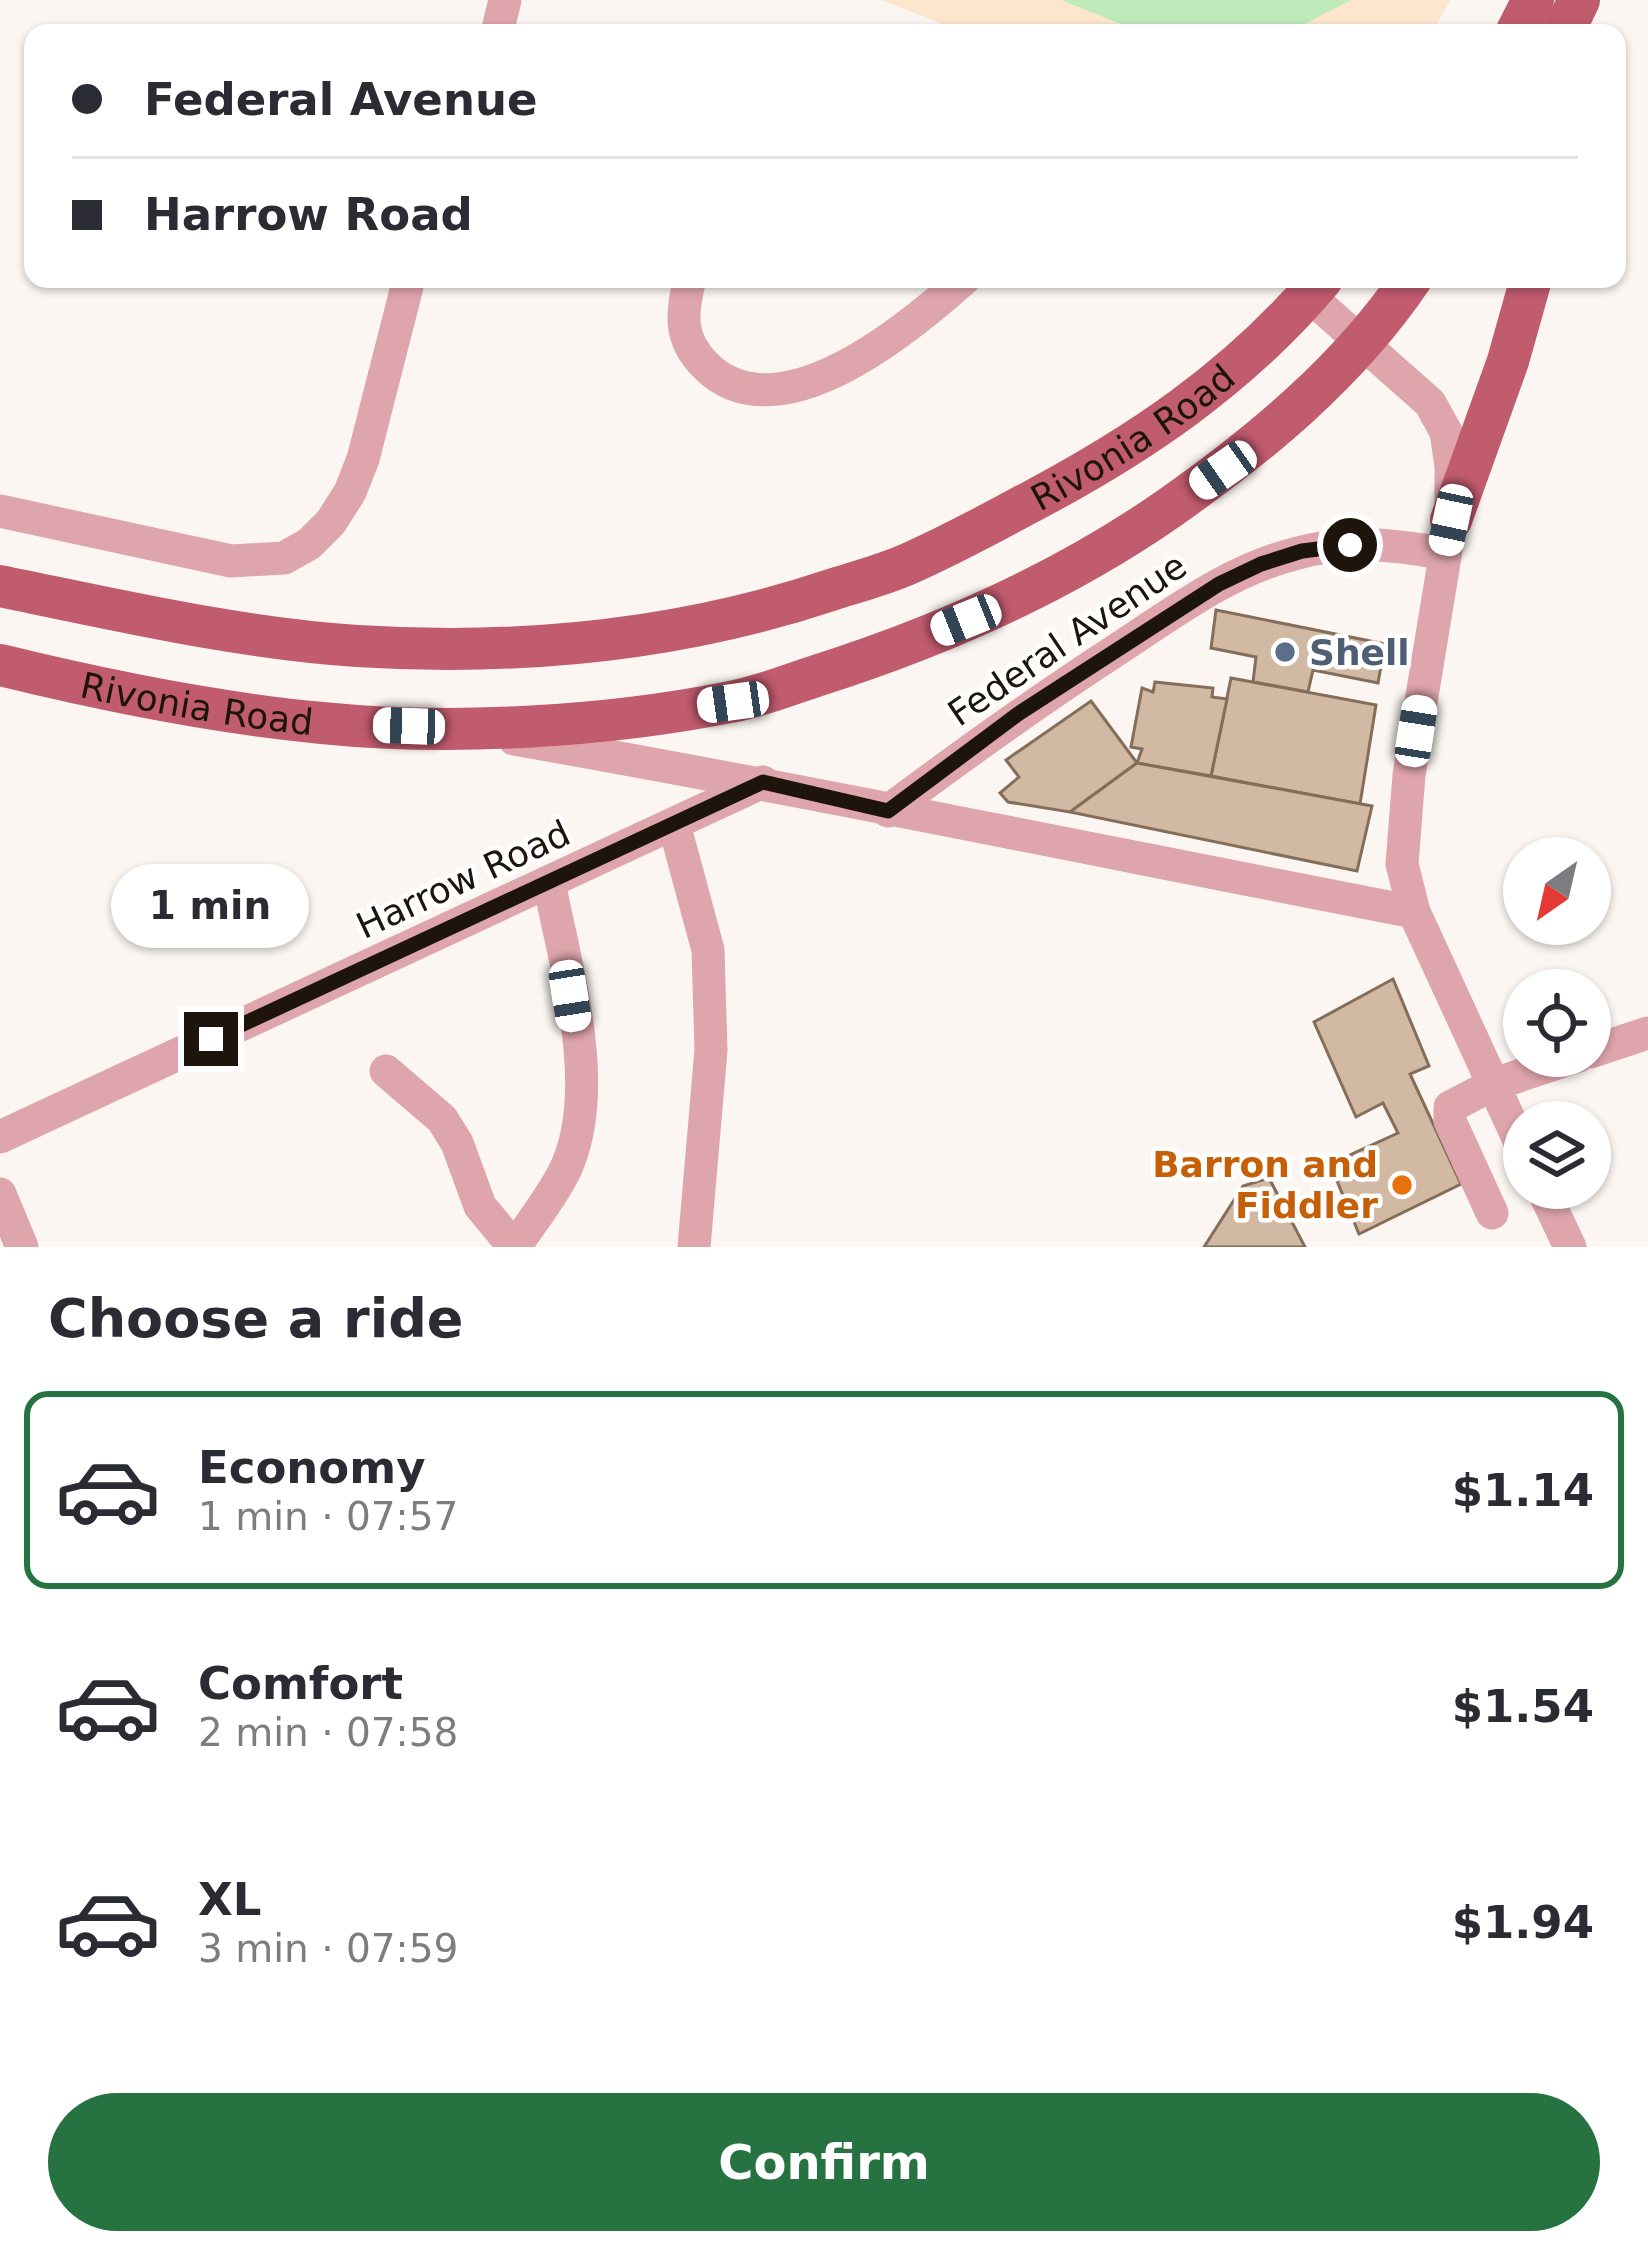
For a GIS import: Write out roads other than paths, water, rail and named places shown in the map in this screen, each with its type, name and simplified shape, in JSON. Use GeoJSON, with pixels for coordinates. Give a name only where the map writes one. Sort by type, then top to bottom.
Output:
{"type":"FeatureCollection","features":[{"type":"Feature","properties":{"kind":"main road","name":"Rivonia Road"},"geometry":{"type":"LineString","coordinates":[[0,586],[218,629],[356,646],[498,650],[626,640],[783,606],[904,566],[1037,499],[1147,436],[1263,345],[1314,288]]}},
{"type":"Feature","properties":{"kind":"main road","name":"Rivonia Road"},"geometry":{"type":"LineString","coordinates":[[0,665],[178,704],[303,721],[452,728],[613,719],[733,702],[884,654],[1008,603],[1105,551],[1223,470],[1308,399],[1404,288]]}},
{"type":"Feature","properties":{"kind":"main road"},"geometry":{"type":"LineString","coordinates":[[1447,537],[1528,288]]}},
{"type":"Feature","properties":{"kind":"street"},"geometry":{"type":"LineString","coordinates":[[0,512],[231,561],[284,558],[309,544],[331,522],[350,492],[408,288]]}},
{"type":"Feature","properties":{"kind":"street"},"geometry":{"type":"LineString","coordinates":[[689,288],[682,328],[692,351],[709,370],[736,386],[770,392],[809,382],[849,364],[889,340],[953,288]]}},
{"type":"Feature","properties":{"kind":"street"},"geometry":{"type":"LineString","coordinates":[[1316,288],[1361,343],[1430,403],[1446,432],[1451,466],[1447,537],[1402,834],[1402,864],[1414,912],[1503,1108]]}},
{"type":"Feature","properties":{"kind":"street","name":"Federal Avenue"},"geometry":{"type":"LineString","coordinates":[[888,811],[1036,702],[1219,584],[1302,551],[1447,537]]}},
{"type":"Feature","properties":{"kind":"street"},"geometry":{"type":"LineString","coordinates":[[452,728],[763,782],[888,811],[1414,912]]}},
{"type":"Feature","properties":{"kind":"street","name":"Harrow Road"},"geometry":{"type":"LineString","coordinates":[[0,1137],[763,782]]}},
{"type":"Feature","properties":{"kind":"street"},"geometry":{"type":"LineString","coordinates":[[674,824],[708,950],[711,1050],[694,1247]]}},
{"type":"Feature","properties":{"kind":"street"},"geometry":{"type":"LineString","coordinates":[[386,1071],[442,1119],[458,1143],[480,1206],[515,1247],[566,1167],[580,1123],[582,1084],[575,1028],[548,882]]}},
{"type":"Feature","properties":{"kind":"street"},"geometry":{"type":"LineString","coordinates":[[1611,1045],[1648,1033]]}},
{"type":"Feature","properties":{"kind":"street"},"geometry":{"type":"LineString","coordinates":[[1492,1214],[1449,1113],[1456,1102],[1516,1077]]}},
{"type":"Feature","properties":{"kind":"street"},"geometry":{"type":"LineString","coordinates":[[0,1194],[22,1247]]}},
{"type":"Feature","properties":{"kind":"street"},"geometry":{"type":"LineString","coordinates":[[1552,1209],[1570,1247]]}},
{"type":"Feature","properties":{"kind":"place","name":"Shell"},"geometry":{"type":"Point","coordinates":[1285,652]}},
{"type":"Feature","properties":{"kind":"place","name":"Barron and Fiddler"},"geometry":{"type":"Point","coordinates":[1402,1185]}}]}
